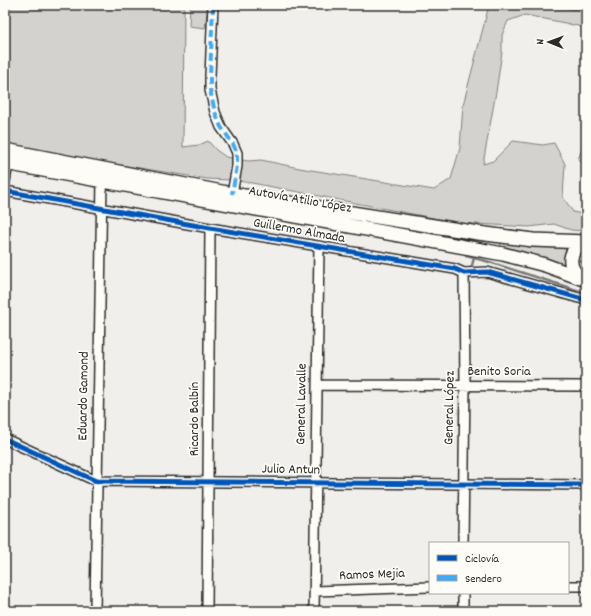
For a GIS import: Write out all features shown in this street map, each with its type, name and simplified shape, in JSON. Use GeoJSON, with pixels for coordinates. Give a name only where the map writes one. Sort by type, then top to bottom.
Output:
{"type":"FeatureCollection","features":[{"type":"Feature","properties":{"kind":"main road","name":"Autovía Atilio López"},"geometry":{"type":"LineString","coordinates":[[7,157],[505,237],[586,243]]}},
{"type":"Feature","properties":{"kind":"main road","name":"Autovía Atilio López"},"geometry":{"type":"LineString","coordinates":[[7,157],[102,180],[503,254],[545,265],[583,278]]}},
{"type":"Feature","properties":{"kind":"main road"},"geometry":{"type":"LineString","coordinates":[[583,278],[573,270],[570,259],[579,246],[586,243]]}},
{"type":"Feature","properties":{"kind":"street"},"geometry":{"type":"LineString","coordinates":[[213,5],[210,90],[215,112],[221,127],[233,144],[237,153],[237,166],[232,194]]}},
{"type":"Feature","properties":{"kind":"street"},"geometry":{"type":"LineString","coordinates":[[5,181],[7,157]]}},
{"type":"Feature","properties":{"kind":"street","name":"Eduardo Gamond"},"geometry":{"type":"LineString","coordinates":[[95,611],[100,208],[102,180]]}},
{"type":"Feature","properties":{"kind":"street","name":"Guillermo Almada"},"geometry":{"type":"LineString","coordinates":[[5,191],[210,228],[455,269],[464,273],[487,272],[586,300]]}},
{"type":"Feature","properties":{"kind":"street","name":"Ricardo Balbín"},"geometry":{"type":"LineString","coordinates":[[207,611],[210,228]]}},
{"type":"Feature","properties":{"kind":"street","name":"General Lavalle"},"geometry":{"type":"LineString","coordinates":[[314,611],[319,246]]}},
{"type":"Feature","properties":{"kind":"street","name":"General López"},"geometry":{"type":"LineString","coordinates":[[463,542],[465,385],[464,273]]}},
{"type":"Feature","properties":{"kind":"street","name":"Benito Soria"},"geometry":{"type":"LineString","coordinates":[[317,385],[586,386]]}},
{"type":"Feature","properties":{"kind":"street","name":"Julio Antun"},"geometry":{"type":"LineString","coordinates":[[5,439],[96,481],[586,485]]}},
{"type":"Feature","properties":{"kind":"street","name":"Ramos Mejia"},"geometry":{"type":"LineString","coordinates":[[315,591],[429,586]]}},
{"type":"Feature","properties":{"kind":"street"},"geometry":{"type":"LineString","coordinates":[[569,586],[586,586]]}},
{"type":"Feature","properties":{"kind":"street"},"geometry":{"type":"LineString","coordinates":[[463,594],[463,611]]}},
{"type":"Feature","properties":{"kind":"shaded area"},"geometry":{"type":"Polygon","coordinates":[[[5,5],[184,5],[183,147],[199,145],[208,141],[216,150],[226,157],[248,161],[261,160],[299,168],[434,190],[451,179],[460,148],[463,105],[488,9],[512,5],[537,5],[586,11],[586,28],[525,15],[508,21],[502,35],[502,52],[483,164],[493,161],[513,141],[543,145],[554,143],[565,164],[563,197],[573,212],[582,214],[586,213],[586,231],[571,230],[554,224],[529,227],[459,223],[252,183],[207,179],[5,146],[5,5]]]}},
{"type":"Feature","properties":{"kind":"shaded area"},"geometry":{"type":"Polygon","coordinates":[[[190,5],[208,5],[205,28],[189,26],[190,5]]]}},
{"type":"Feature","properties":{"kind":"shaded area"},"geometry":{"type":"Polygon","coordinates":[[[586,140],[586,170],[585,166],[578,159],[586,140]]]}},
{"type":"Feature","properties":{"kind":"shaded area"},"geometry":{"type":"Polygon","coordinates":[[[501,241],[572,245],[565,253],[564,263],[566,268],[500,249],[501,241]]]}},
{"type":"Feature","properties":{"kind":"shaded area"},"geometry":{"type":"Polygon","coordinates":[[[586,250],[586,274],[578,269],[576,259],[579,254],[586,250]]]}},
{"type":"Feature","properties":{"kind":"waterway"},"geometry":{"type":"LineString","coordinates":[[466,256],[586,293]]}},
{"type":"Feature","properties":{"kind":"waterway"},"geometry":{"type":"LineString","coordinates":[[471,269],[474,258]]}},
{"type":"Feature","properties":{"kind":"marked path"},"geometry":{"type":"LineString","coordinates":[[213,5],[210,90],[215,112],[221,127],[233,144],[237,153],[237,166],[232,194]]}},
{"type":"Feature","properties":{"kind":"cycle path"},"geometry":{"type":"LineString","coordinates":[[5,191],[210,228],[455,269],[464,273],[487,272],[586,300]]}},
{"type":"Feature","properties":{"kind":"cycle path"},"geometry":{"type":"LineString","coordinates":[[5,439],[96,481],[586,485]]}}]}
